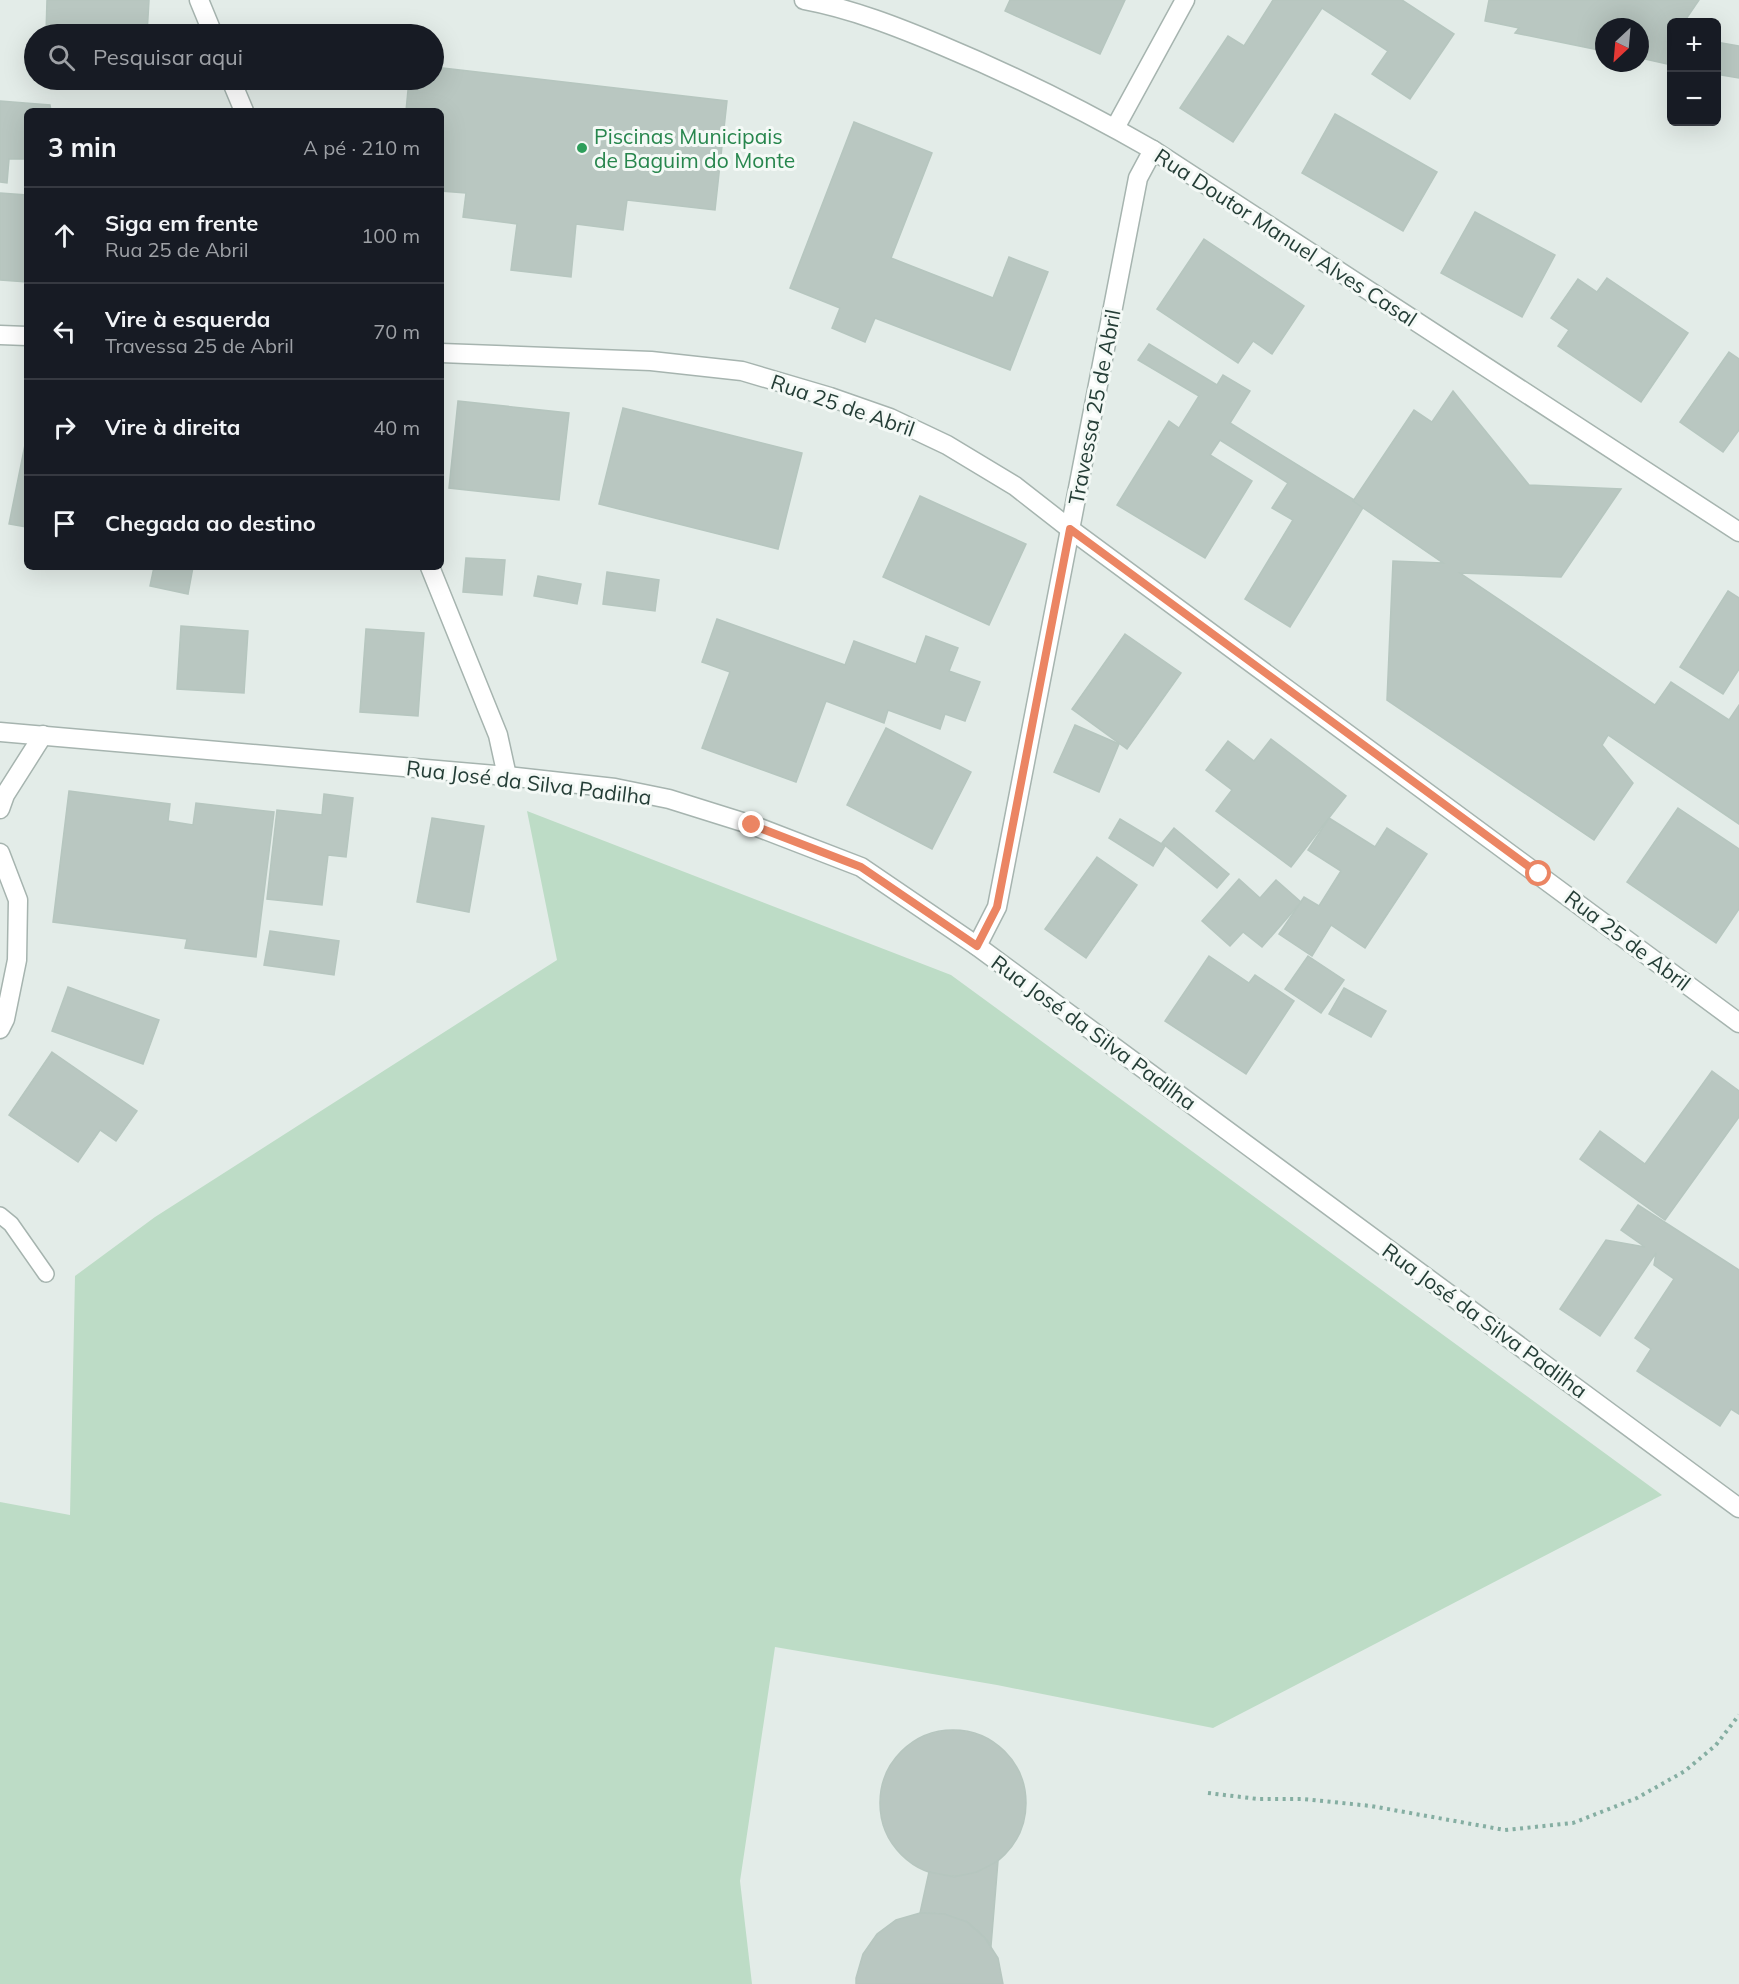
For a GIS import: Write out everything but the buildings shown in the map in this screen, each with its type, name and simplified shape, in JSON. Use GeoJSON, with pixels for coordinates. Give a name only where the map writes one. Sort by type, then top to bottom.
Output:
{"type":"FeatureCollection","features":[{"type":"Feature","properties":{"kind":"street"},"geometry":{"type":"LineString","coordinates":[[199,0],[209,24]]}},
{"type":"Feature","properties":{"kind":"street","name":"Rua Doutor Manuel Alves Casal"},"geometry":{"type":"LineString","coordinates":[[804,0],[833,6],[910,32],[992,66],[1115,128],[1153,150],[1739,532]]}},
{"type":"Feature","properties":{"kind":"street"},"geometry":{"type":"LineString","coordinates":[[1115,128],[1185,0]]}},
{"type":"Feature","properties":{"kind":"street"},"geometry":{"type":"LineString","coordinates":[[235,90],[243,108]]}},
{"type":"Feature","properties":{"kind":"street","name":"Travessa 25 de Abril"},"geometry":{"type":"LineString","coordinates":[[977,946],[997,907],[1138,178],[1153,150]]}},
{"type":"Feature","properties":{"kind":"street"},"geometry":{"type":"LineString","coordinates":[[0,335],[24,336]]}},
{"type":"Feature","properties":{"kind":"street","name":"Rua 25 de Abril"},"geometry":{"type":"LineString","coordinates":[[444,353],[651,361],[742,371],[890,417],[947,445],[1015,486],[1739,1023]]}},
{"type":"Feature","properties":{"kind":"street"},"geometry":{"type":"LineString","coordinates":[[431,570],[498,735],[507,776]]}},
{"type":"Feature","properties":{"kind":"street","name":"Rua José da Silva Padilha"},"geometry":{"type":"LineString","coordinates":[[0,732],[507,776],[615,789],[669,799],[752,825],[861,867],[977,946],[1739,1508]]}},
{"type":"Feature","properties":{"kind":"street"},"geometry":{"type":"LineString","coordinates":[[0,810],[5,795],[43,735]]}},
{"type":"Feature","properties":{"kind":"street"},"geometry":{"type":"LineString","coordinates":[[0,853],[18,900],[17,960],[5,1019],[0,1029]]}},
{"type":"Feature","properties":{"kind":"lane"},"geometry":{"type":"LineString","coordinates":[[0,1215],[10,1224],[46,1274]]}},
{"type":"Feature","properties":{"kind":"path"},"geometry":{"type":"LineString","coordinates":[[1208,1793],[1258,1799],[1303,1799],[1371,1806],[1505,1830],[1573,1822],[1637,1798],[1685,1771],[1716,1745],[1739,1715]]}},
{"type":"Feature","properties":{"kind":"green space"},"geometry":{"type":"Polygon","coordinates":[[[527,811],[951,975],[1662,1495],[1213,1728],[997,1685],[775,1647],[740,1881],[752,1984],[0,1984],[0,1502],[70,1515],[75,1276],[155,1217],[557,960],[527,811]]]}},
{"type":"Feature","properties":{"kind":"place","name":"Piscinas Municipais de Baguim do Monte"},"geometry":{"type":"Point","coordinates":[582,148]}},
{"type":"Feature","properties":{"kind":"route"},"geometry":{"type":"LineString","coordinates":[[752,825],[861,867],[977,946],[997,907],[1070,529],[1539,874]]}}]}
